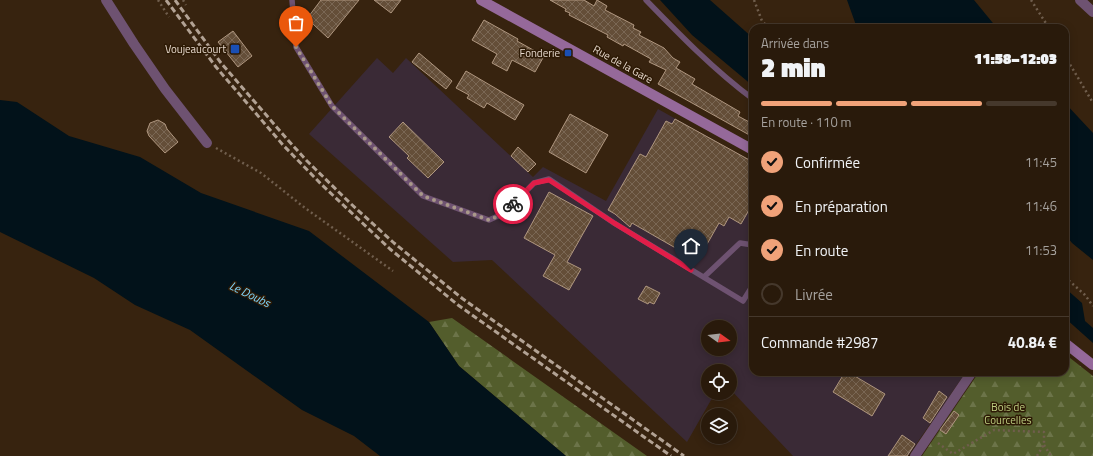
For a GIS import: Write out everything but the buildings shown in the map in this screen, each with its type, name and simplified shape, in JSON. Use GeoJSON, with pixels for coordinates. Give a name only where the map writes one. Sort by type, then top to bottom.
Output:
{"type":"FeatureCollection","features":[{"type":"Feature","properties":{"kind":"main road","name":"Rue de la Gare"},"geometry":{"type":"LineString","coordinates":[[481,0],[749,148]]}},
{"type":"Feature","properties":{"kind":"main road"},"geometry":{"type":"LineString","coordinates":[[1069,346],[1093,365]]}},
{"type":"Feature","properties":{"kind":"street"},"geometry":{"type":"LineString","coordinates":[[106,0],[165,89],[207,143]]}},
{"type":"Feature","properties":{"kind":"street"},"geometry":{"type":"LineString","coordinates":[[1080,0],[1093,12]]}},
{"type":"Feature","properties":{"kind":"street"},"geometry":{"type":"LineString","coordinates":[[915,456],[969,376]]}},
{"type":"Feature","properties":{"kind":"lane"},"geometry":{"type":"LineString","coordinates":[[292,0],[296,47],[332,106],[423,196],[489,220],[506,213],[534,183],[549,180],[614,223],[743,301],[749,291]]}},
{"type":"Feature","properties":{"kind":"lane"},"geometry":{"type":"LineString","coordinates":[[646,0],[687,42],[749,96]]}},
{"type":"Feature","properties":{"kind":"lane"},"geometry":{"type":"LineString","coordinates":[[704,278],[740,243],[749,244]]}},
{"type":"Feature","properties":{"kind":"path"},"geometry":{"type":"LineString","coordinates":[[157,0],[169,17]]}},
{"type":"Feature","properties":{"kind":"path"},"geometry":{"type":"LineString","coordinates":[[183,0],[186,5]]}},
{"type":"Feature","properties":{"kind":"path"},"geometry":{"type":"LineString","coordinates":[[754,0],[762,21],[765,24]]}},
{"type":"Feature","properties":{"kind":"path"},"geometry":{"type":"LineString","coordinates":[[1031,0],[1046,24]]}},
{"type":"Feature","properties":{"kind":"path"},"geometry":{"type":"LineString","coordinates":[[1069,63],[1093,103]]}},
{"type":"Feature","properties":{"kind":"path"},"geometry":{"type":"LineString","coordinates":[[207,143],[261,173],[305,208],[393,271]]}},
{"type":"Feature","properties":{"kind":"path"},"geometry":{"type":"LineString","coordinates":[[1069,281],[1085,295],[1093,306]]}},
{"type":"Feature","properties":{"kind":"path"},"geometry":{"type":"LineString","coordinates":[[928,436],[953,454],[994,430],[1044,432],[1044,444],[1051,456]]}},
{"type":"Feature","properties":{"kind":"path"},"geometry":{"type":"LineString","coordinates":[[1037,456],[1044,444]]}},
{"type":"Feature","properties":{"kind":"shaded area"},"geometry":{"type":"Polygon","coordinates":[[[377,58],[393,73],[406,58],[533,177],[543,167],[606,201],[658,109],[749,160],[749,376],[963,376],[908,456],[793,456],[737,396],[737,364],[701,364],[701,400],[711,400],[706,408],[701,408],[701,418],[687,442],[492,260],[453,262],[309,134],[377,58]]]}},
{"type":"Feature","properties":{"kind":"green space"},"geometry":{"type":"Polygon","coordinates":[[[452,318],[647,456],[566,456],[459,366],[429,322],[452,318]]]}},
{"type":"Feature","properties":{"kind":"green space","name":"Bois de Courcelles"},"geometry":{"type":"Polygon","coordinates":[[[1069,357],[1093,376],[1093,456],[922,456],[976,376],[1069,376],[1069,357]]]}},
{"type":"Feature","properties":{"kind":"water"},"geometry":{"type":"Polygon","coordinates":[[[660,0],[710,0],[749,34],[749,83],[692,35],[660,0]]]}},
{"type":"Feature","properties":{"kind":"water"},"geometry":{"type":"Polygon","coordinates":[[[847,0],[974,0],[994,24],[856,24],[847,0]]]}},
{"type":"Feature","properties":{"kind":"water","name":"Le Doubs"},"geometry":{"type":"Polygon","coordinates":[[[0,100],[17,102],[69,136],[140,157],[201,193],[309,231],[429,322],[459,366],[566,456],[380,456],[354,436],[302,410],[190,330],[135,305],[94,278],[0,232],[0,100]]]}},
{"type":"Feature","properties":{"kind":"water"},"geometry":{"type":"Polygon","coordinates":[[[1069,107],[1093,133],[1093,260],[1069,239],[1069,107]]]}},
{"type":"Feature","properties":{"kind":"water"},"geometry":{"type":"Polygon","coordinates":[[[1069,292],[1082,303],[1085,321],[1093,328],[1093,343],[1069,322],[1069,292]]]}},
{"type":"Feature","properties":{"kind":"railway"},"geometry":{"type":"LineString","coordinates":[[166,0],[216,67],[283,145],[321,184],[390,249],[458,305],[671,456]]}},
{"type":"Feature","properties":{"kind":"railway"},"geometry":{"type":"LineString","coordinates":[[175,0],[221,63],[287,139],[350,203],[394,243],[463,299],[684,456]]}},
{"type":"Feature","properties":{"kind":"way so far"},"geometry":{"type":"LineString","coordinates":[[296,47],[332,106],[423,196],[489,220],[506,213],[513,204]]}},
{"type":"Feature","properties":{"kind":"place","name":"Voujeaucourt"},"geometry":{"type":"Point","coordinates":[235,49]}},
{"type":"Feature","properties":{"kind":"place","name":"Fonderie"},"geometry":{"type":"Point","coordinates":[568,53]}},
{"type":"Feature","properties":{"kind":"route"},"geometry":{"type":"LineString","coordinates":[[513,204],[534,183],[549,180],[614,223],[691,270]]}}]}
